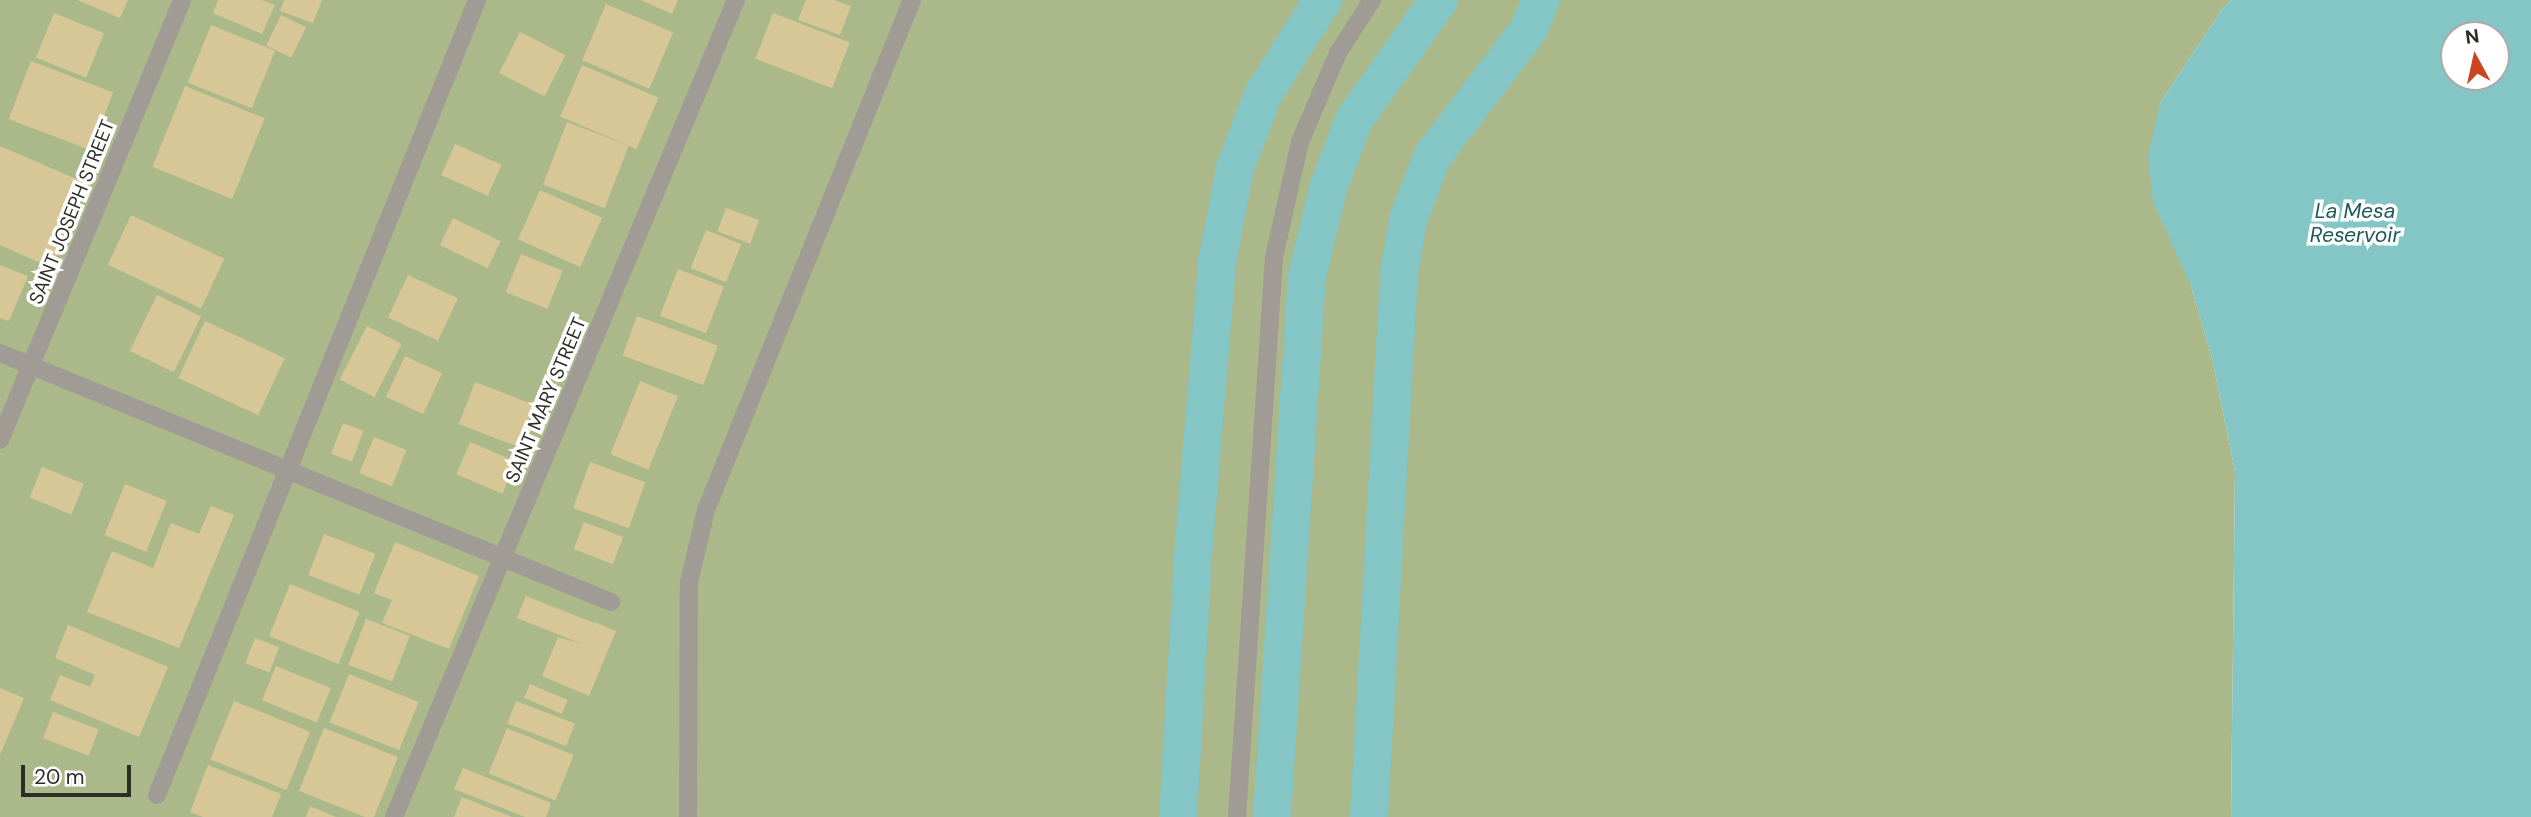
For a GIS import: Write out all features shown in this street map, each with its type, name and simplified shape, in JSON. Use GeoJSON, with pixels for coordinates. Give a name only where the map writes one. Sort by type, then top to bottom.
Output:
{"type":"FeatureCollection","features":[{"type":"Feature","properties":{"kind":"street","name":"SAINT JOSEPH STREET"},"geometry":{"type":"LineString","coordinates":[[0,440],[182,0]]}},
{"type":"Feature","properties":{"kind":"street"},"geometry":{"type":"LineString","coordinates":[[157,795],[477,0]]}},
{"type":"Feature","properties":{"kind":"street","name":"SAINT MARY STREET"},"geometry":{"type":"LineString","coordinates":[[394,817],[736,0]]}},
{"type":"Feature","properties":{"kind":"street"},"geometry":{"type":"LineString","coordinates":[[688,817],[689,583],[706,510],[912,0]]}},
{"type":"Feature","properties":{"kind":"street"},"geometry":{"type":"LineString","coordinates":[[1237,817],[1274,257],[1300,142],[1338,53],[1372,0]]}},
{"type":"Feature","properties":{"kind":"street"},"geometry":{"type":"LineString","coordinates":[[0,353],[611,602]]}},
{"type":"Feature","properties":{"kind":"green space"},"geometry":{"type":"Polygon","coordinates":[[[0,0],[2232,0],[2223,8],[2160,103],[2191,286],[2212,358],[2235,471],[2231,817],[0,817],[0,0]]]}},
{"type":"Feature","properties":{"kind":"water","name":"La Mesa Reservoir"},"geometry":{"type":"Polygon","coordinates":[[[2232,0],[2531,0],[2531,817],[2231,817],[2235,471],[2212,358],[2191,286],[2153,202],[2148,156],[2160,103],[2223,8],[2232,0]]]}},
{"type":"Feature","properties":{"kind":"building"},"geometry":{"type":"Polygon","coordinates":[[[77,0],[128,0],[120,18],[77,0]]]}},
{"type":"Feature","properties":{"kind":"building"},"geometry":{"type":"Polygon","coordinates":[[[218,0],[262,0],[275,5],[262,34],[213,13],[218,0]]]}},
{"type":"Feature","properties":{"kind":"building"},"geometry":{"type":"Polygon","coordinates":[[[284,0],[322,0],[313,23],[280,11],[284,0]]]}},
{"type":"Feature","properties":{"kind":"building"},"geometry":{"type":"Polygon","coordinates":[[[641,0],[678,0],[672,14],[641,0]]]}},
{"type":"Feature","properties":{"kind":"building"},"geometry":{"type":"Polygon","coordinates":[[[806,0],[834,0],[851,6],[840,35],[798,20],[806,0]]]}},
{"type":"Feature","properties":{"kind":"building"},"geometry":{"type":"Polygon","coordinates":[[[606,4],[673,33],[649,89],[582,60],[606,4]]]}},
{"type":"Feature","properties":{"kind":"building"},"geometry":{"type":"Polygon","coordinates":[[[54,13],[104,33],[86,78],[36,58],[54,13]]]}},
{"type":"Feature","properties":{"kind":"building"},"geometry":{"type":"Polygon","coordinates":[[[773,13],[850,42],[832,88],[755,59],[773,13]]]}},
{"type":"Feature","properties":{"kind":"building"},"geometry":{"type":"Polygon","coordinates":[[[281,15],[306,27],[291,58],[266,46],[281,15]]]}},
{"type":"Feature","properties":{"kind":"building"},"geometry":{"type":"Polygon","coordinates":[[[211,25],[275,51],[252,108],[188,82],[211,25]]]}},
{"type":"Feature","properties":{"kind":"building"},"geometry":{"type":"Polygon","coordinates":[[[520,32],[565,55],[545,96],[499,73],[520,32]]]}},
{"type":"Feature","properties":{"kind":"building"},"geometry":{"type":"Polygon","coordinates":[[[31,61],[113,93],[91,150],[9,119],[31,61]]]}},
{"type":"Feature","properties":{"kind":"building"},"geometry":{"type":"Polygon","coordinates":[[[582,65],[658,97],[637,149],[560,117],[582,65]]]}},
{"type":"Feature","properties":{"kind":"building"},"geometry":{"type":"Polygon","coordinates":[[[185,86],[265,118],[232,199],[152,167],[185,86]]]}},
{"type":"Feature","properties":{"kind":"building"},"geometry":{"type":"Polygon","coordinates":[[[567,122],[629,146],[605,208],[543,185],[567,122]]]}},
{"type":"Feature","properties":{"kind":"building"},"geometry":{"type":"Polygon","coordinates":[[[455,144],[502,165],[488,196],[441,175],[455,144]]]}},
{"type":"Feature","properties":{"kind":"building"},"geometry":{"type":"Polygon","coordinates":[[[0,146],[88,184],[52,268],[0,245],[0,146]]]}},
{"type":"Feature","properties":{"kind":"building"},"geometry":{"type":"Polygon","coordinates":[[[540,190],[602,218],[580,267],[518,239],[540,190]]]}},
{"type":"Feature","properties":{"kind":"building"},"geometry":{"type":"Polygon","coordinates":[[[726,208],[759,220],[750,243],[717,231],[726,208]]]}},
{"type":"Feature","properties":{"kind":"building"},"geometry":{"type":"Polygon","coordinates":[[[131,215],[224,259],[201,308],[108,265],[131,215]]]}},
{"type":"Feature","properties":{"kind":"building"},"geometry":{"type":"Polygon","coordinates":[[[453,218],[501,241],[487,268],[440,245],[453,218]]]}},
{"type":"Feature","properties":{"kind":"building"},"geometry":{"type":"Polygon","coordinates":[[[706,230],[741,244],[726,282],[691,268],[706,230]]]}},
{"type":"Feature","properties":{"kind":"building"},"geometry":{"type":"Polygon","coordinates":[[[521,254],[563,271],[547,309],[506,292],[521,254]]]}},
{"type":"Feature","properties":{"kind":"building"},"geometry":{"type":"Polygon","coordinates":[[[0,265],[28,276],[9,321],[0,318],[0,265]]]}},
{"type":"Feature","properties":{"kind":"building"},"geometry":{"type":"Polygon","coordinates":[[[678,269],[724,287],[706,333],[660,316],[678,269]]]}},
{"type":"Feature","properties":{"kind":"building"},"geometry":{"type":"Polygon","coordinates":[[[408,275],[458,298],[438,341],[388,318],[408,275]]]}},
{"type":"Feature","properties":{"kind":"building"},"geometry":{"type":"Polygon","coordinates":[[[157,295],[201,316],[174,372],[130,351],[157,295]]]}},
{"type":"Feature","properties":{"kind":"building"},"geometry":{"type":"Polygon","coordinates":[[[637,316],[718,345],[703,385],[623,355],[637,316]]]}},
{"type":"Feature","properties":{"kind":"building"},"geometry":{"type":"Polygon","coordinates":[[[205,321],[285,358],[258,415],[178,378],[205,321]]]}},
{"type":"Feature","properties":{"kind":"building"},"geometry":{"type":"Polygon","coordinates":[[[367,326],[402,344],[375,397],[340,379],[367,326]]]}},
{"type":"Feature","properties":{"kind":"building"},"geometry":{"type":"Polygon","coordinates":[[[405,356],[442,373],[423,414],[386,397],[405,356]]]}},
{"type":"Feature","properties":{"kind":"building"},"geometry":{"type":"Polygon","coordinates":[[[640,381],[678,396],[648,470],[610,454],[640,381]]]}},
{"type":"Feature","properties":{"kind":"building"},"geometry":{"type":"Polygon","coordinates":[[[475,382],[535,405],[519,447],[459,424],[475,382]]]}},
{"type":"Feature","properties":{"kind":"building"},"geometry":{"type":"Polygon","coordinates":[[[343,423],[364,431],[352,462],[331,454],[343,423]]]}},
{"type":"Feature","properties":{"kind":"building"},"geometry":{"type":"Polygon","coordinates":[[[374,437],[406,450],[392,486],[359,473],[374,437]]]}},
{"type":"Feature","properties":{"kind":"building"},"geometry":{"type":"Polygon","coordinates":[[[470,442],[516,462],[502,494],[456,474],[470,442]]]}},
{"type":"Feature","properties":{"kind":"building"},"geometry":{"type":"Polygon","coordinates":[[[590,462],[645,482],[629,528],[573,508],[590,462]]]}},
{"type":"Feature","properties":{"kind":"building"},"geometry":{"type":"Polygon","coordinates":[[[42,467],[84,484],[71,514],[30,498],[42,467]]]}},
{"type":"Feature","properties":{"kind":"building"},"geometry":{"type":"Polygon","coordinates":[[[125,484],[167,501],[146,552],[104,535],[125,484]]]}},
{"type":"Feature","properties":{"kind":"building"},"geometry":{"type":"Polygon","coordinates":[[[211,506],[234,515],[179,648],[87,612],[112,551],[153,568],[171,523],[199,534],[211,506]]]}},
{"type":"Feature","properties":{"kind":"building"},"geometry":{"type":"Polygon","coordinates":[[[584,522],[623,537],[613,564],[574,549],[584,522]]]}},
{"type":"Feature","properties":{"kind":"building"},"geometry":{"type":"Polygon","coordinates":[[[324,534],[375,554],[360,595],[308,575],[324,534]]]}},
{"type":"Feature","properties":{"kind":"building"},"geometry":{"type":"Polygon","coordinates":[[[395,542],[479,576],[449,649],[382,623],[392,600],[374,593],[395,542]]]}},
{"type":"Feature","properties":{"kind":"building"},"geometry":{"type":"Polygon","coordinates":[[[290,584],[360,612],[339,664],[269,636],[290,584]]]}},
{"type":"Feature","properties":{"kind":"building"},"geometry":{"type":"Polygon","coordinates":[[[526,596],[594,623],[588,638],[595,622],[616,631],[589,696],[542,676],[558,637],[585,645],[517,618],[526,596]]]}},
{"type":"Feature","properties":{"kind":"building"},"geometry":{"type":"Polygon","coordinates":[[[366,619],[410,636],[392,682],[348,665],[366,619]]]}},
{"type":"Feature","properties":{"kind":"building"},"geometry":{"type":"Polygon","coordinates":[[[68,625],[168,667],[139,737],[50,700],[60,675],[90,687],[95,675],[55,658],[68,625]]]}},
{"type":"Feature","properties":{"kind":"building"},"geometry":{"type":"Polygon","coordinates":[[[255,638],[279,647],[270,673],[245,663],[255,638]]]}},
{"type":"Feature","properties":{"kind":"building"},"geometry":{"type":"Polygon","coordinates":[[[276,666],[331,688],[317,722],[262,700],[276,666]]]}},
{"type":"Feature","properties":{"kind":"building"},"geometry":{"type":"Polygon","coordinates":[[[349,674],[419,702],[399,750],[330,722],[349,674]]]}},
{"type":"Feature","properties":{"kind":"building"},"geometry":{"type":"Polygon","coordinates":[[[530,684],[568,700],[562,714],[524,698],[530,684]]]}},
{"type":"Feature","properties":{"kind":"building"},"geometry":{"type":"Polygon","coordinates":[[[0,688],[24,698],[0,755],[0,688]]]}},
{"type":"Feature","properties":{"kind":"building"},"geometry":{"type":"Polygon","coordinates":[[[234,701],[310,732],[286,790],[210,759],[234,701]]]}},
{"type":"Feature","properties":{"kind":"building"},"geometry":{"type":"Polygon","coordinates":[[[516,701],[575,724],[566,746],[507,723],[516,701]]]}},
{"type":"Feature","properties":{"kind":"building"},"geometry":{"type":"Polygon","coordinates":[[[53,712],[99,730],[89,756],[43,738],[53,712]]]}},
{"type":"Feature","properties":{"kind":"building"},"geometry":{"type":"Polygon","coordinates":[[[324,728],[398,757],[374,817],[365,817],[299,791],[324,728]]]}},
{"type":"Feature","properties":{"kind":"building"},"geometry":{"type":"Polygon","coordinates":[[[507,728],[574,755],[555,800],[489,773],[507,728]]]}},
{"type":"Feature","properties":{"kind":"building"},"geometry":{"type":"Polygon","coordinates":[[[208,765],[281,794],[272,817],[203,817],[190,812],[208,765]]]}},
{"type":"Feature","properties":{"kind":"building"},"geometry":{"type":"Polygon","coordinates":[[[463,768],[551,803],[546,817],[525,817],[454,789],[463,768]]]}},
{"type":"Feature","properties":{"kind":"building"},"geometry":{"type":"Polygon","coordinates":[[[462,797],[512,817],[454,817],[462,797]]]}},
{"type":"Feature","properties":{"kind":"building"},"geometry":{"type":"Polygon","coordinates":[[[310,806],[336,817],[306,817],[310,806]]]}},
{"type":"Feature","properties":{"kind":"waterway"},"geometry":{"type":"LineString","coordinates":[[1178,817],[1193,556],[1217,263],[1235,168],[1264,93],[1323,0]]}},
{"type":"Feature","properties":{"kind":"waterway"},"geometry":{"type":"LineString","coordinates":[[1272,817],[1307,276],[1328,189],[1354,120],[1439,0]]}},
{"type":"Feature","properties":{"kind":"waterway"},"geometry":{"type":"LineString","coordinates":[[1369,817],[1399,274],[1408,220],[1432,157],[1529,29],[1541,0]]}}]}
